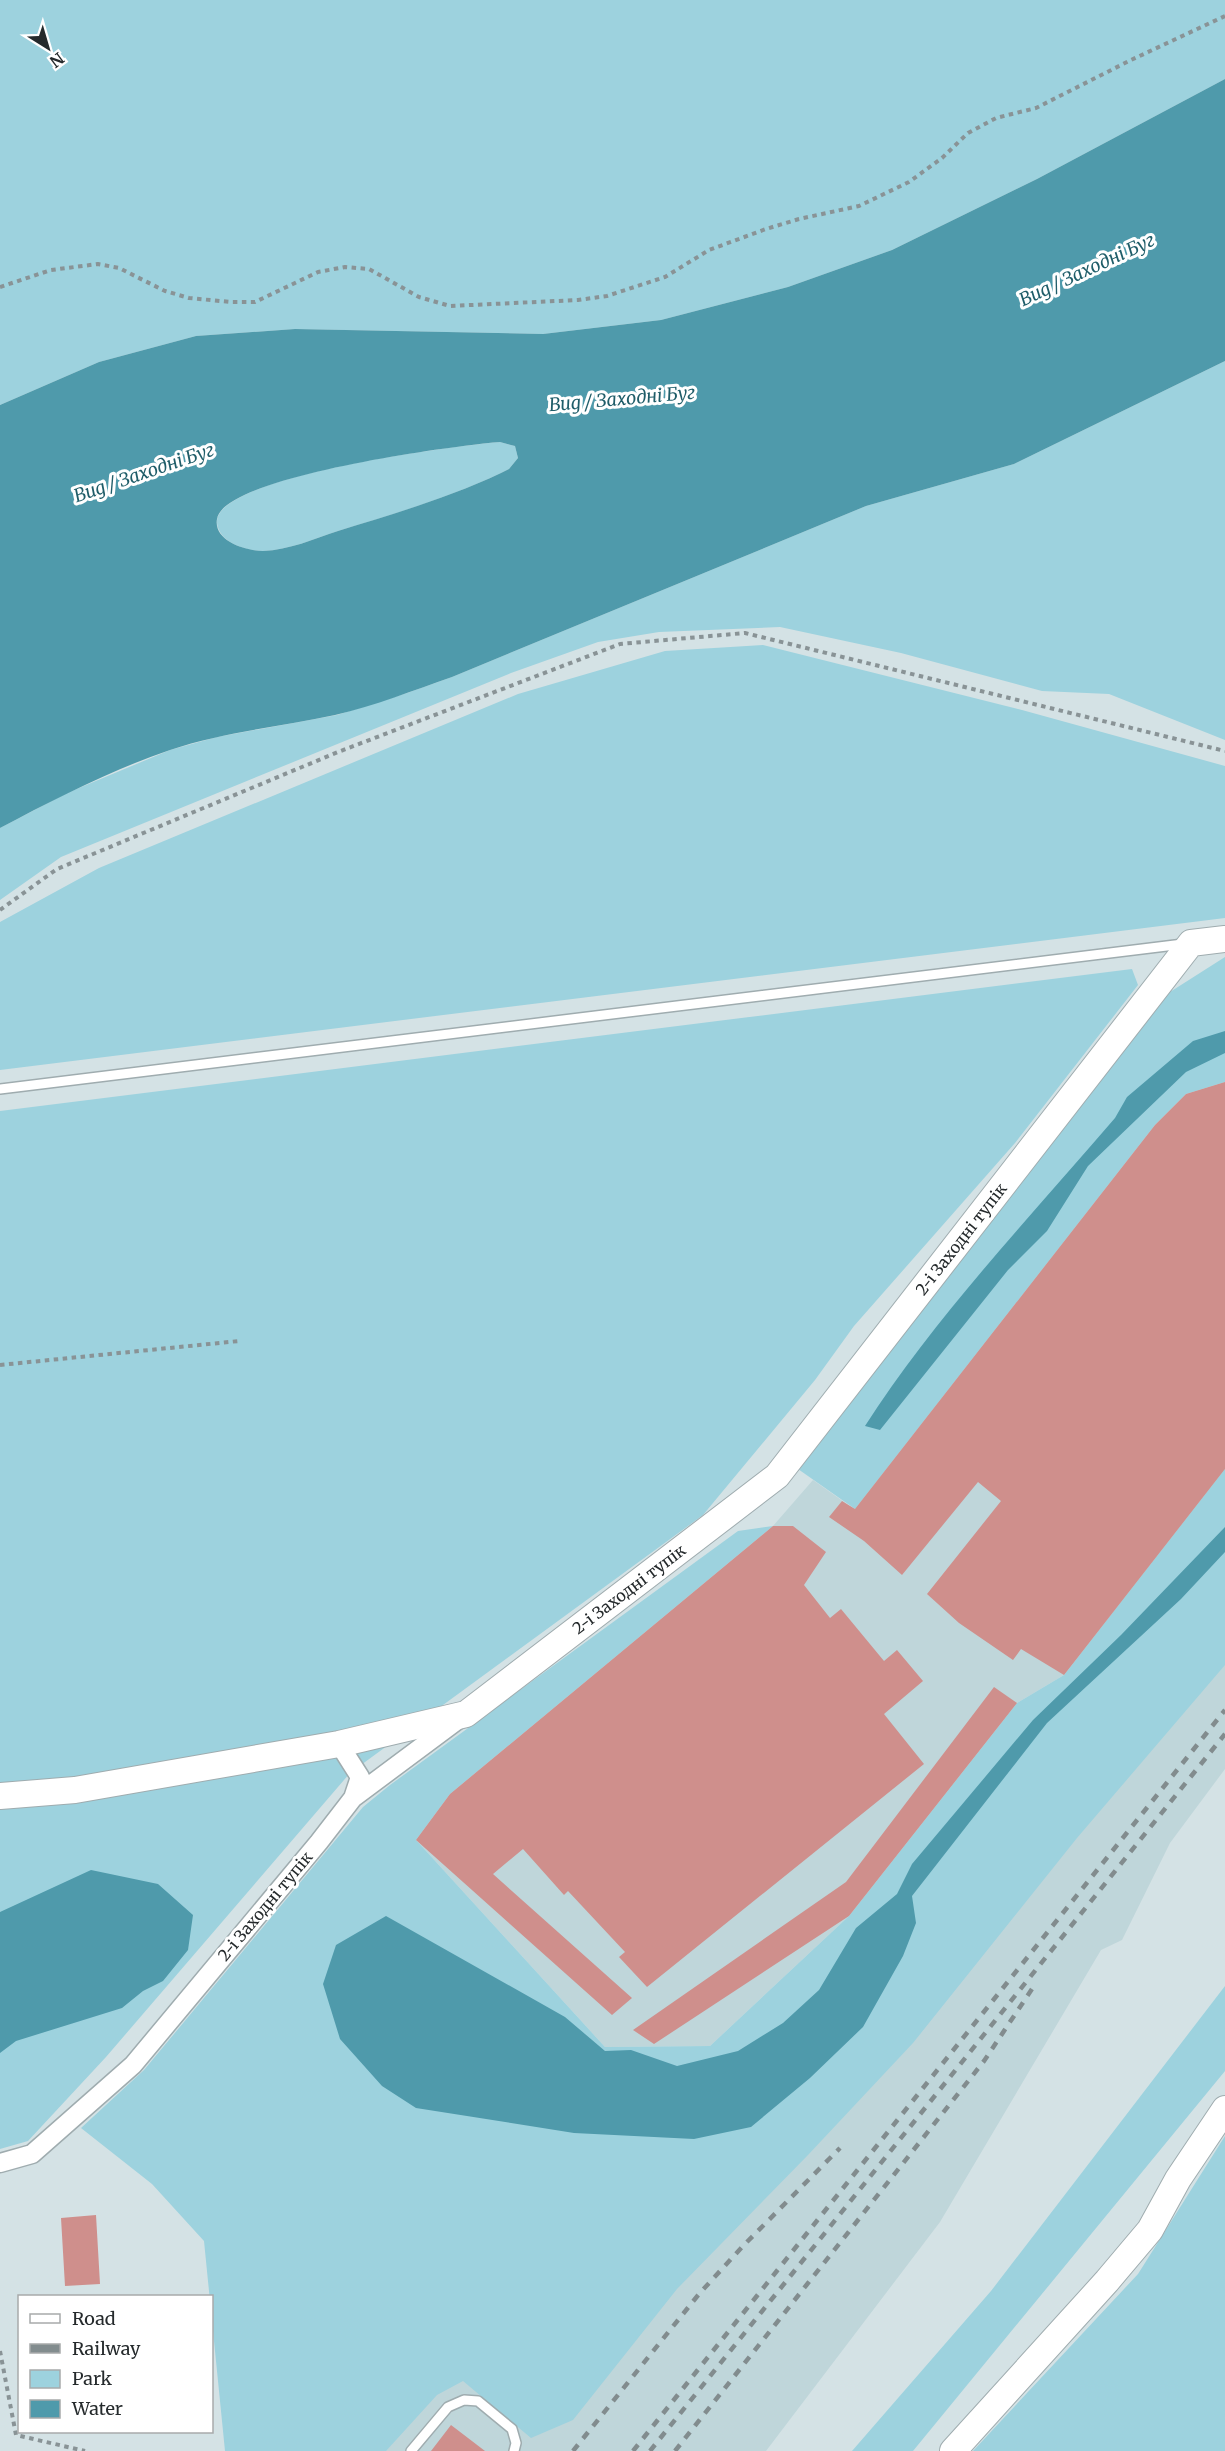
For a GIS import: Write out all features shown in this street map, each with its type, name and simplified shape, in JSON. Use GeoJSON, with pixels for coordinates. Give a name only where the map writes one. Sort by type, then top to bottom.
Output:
{"type":"FeatureCollection","features":[{"type":"Feature","properties":{"kind":"main road"},"geometry":{"type":"LineString","coordinates":[[1191,943],[1225,939]]}},
{"type":"Feature","properties":{"kind":"main road","name":"2-і Заходні тупік"},"geometry":{"type":"LineString","coordinates":[[466,1714],[777,1476],[1191,943]]}},
{"type":"Feature","properties":{"kind":"main road"},"geometry":{"type":"LineString","coordinates":[[0,1796],[75,1790],[339,1744],[466,1714]]}},
{"type":"Feature","properties":{"kind":"main road"},"geometry":{"type":"LineString","coordinates":[[953,2451],[1107,2281],[1150,2230],[1178,2179],[1225,2109]]}},
{"type":"Feature","properties":{"kind":"street","name":"2-і Заходні тупік"},"geometry":{"type":"LineString","coordinates":[[0,2163],[32,2154],[133,2065],[312,1851],[353,1798],[466,1714]]}},
{"type":"Feature","properties":{"kind":"street"},"geometry":{"type":"LineString","coordinates":[[339,1744],[360,1777],[353,1798]]}},
{"type":"Feature","properties":{"kind":"lane"},"geometry":{"type":"LineString","coordinates":[[0,1089],[1191,943]]}},
{"type":"Feature","properties":{"kind":"lane"},"geometry":{"type":"LineString","coordinates":[[411,2451],[448,2407],[464,2400],[478,2401],[512,2429],[516,2444],[514,2451]]}},
{"type":"Feature","properties":{"kind":"path"},"geometry":{"type":"LineString","coordinates":[[0,287],[51,270],[98,264],[119,268],[165,291],[189,298],[255,302],[318,272],[345,267],[369,270],[419,297],[450,306],[578,300],[607,296],[665,277],[709,250],[766,229],[859,206],[909,182],[942,158],[968,133],[996,118],[1036,108],[1225,16]]}},
{"type":"Feature","properties":{"kind":"path"},"geometry":{"type":"LineString","coordinates":[[0,910],[57,869],[338,752],[620,644],[745,633],[1225,751]]}},
{"type":"Feature","properties":{"kind":"path"},"geometry":{"type":"LineString","coordinates":[[0,1365],[239,1341]]}},
{"type":"Feature","properties":{"kind":"path"},"geometry":{"type":"LineString","coordinates":[[0,2351],[16,2435],[85,2451]]}},
{"type":"Feature","properties":{"kind":"shaded area"},"geometry":{"type":"Polygon","coordinates":[[[1225,1082],[1225,1473],[1064,1675],[1017,1703],[849,1916],[710,2046],[605,2047],[416,1840],[450,1794],[773,1526],[813,1480],[854,1509],[1155,1125],[1186,1094],[1225,1082]]]}},
{"type":"Feature","properties":{"kind":"shaded area"},"geometry":{"type":"Polygon","coordinates":[[[1225,1606],[1225,1769],[1170,1843],[1122,1940],[1101,1950],[940,2222],[766,2451],[365,2451],[1225,1606]]]}},
{"type":"Feature","properties":{"kind":"green space"},"geometry":{"type":"Polygon","coordinates":[[[0,0],[1225,0],[1225,79],[1037,179],[892,250],[788,287],[661,320],[543,334],[295,329],[196,336],[99,362],[0,405],[0,0]]]}},
{"type":"Feature","properties":{"kind":"green space"},"geometry":{"type":"Polygon","coordinates":[[[1225,361],[1225,740],[1109,694],[1042,691],[901,653],[780,627],[659,632],[598,642],[511,673],[61,857],[0,900],[0,828],[67,793],[170,750],[217,737],[337,715],[452,677],[866,506],[1014,464],[1225,361]]]}},
{"type":"Feature","properties":{"kind":"green space"},"geometry":{"type":"Polygon","coordinates":[[[500,442],[515,446],[518,458],[509,469],[441,498],[301,544],[263,551],[249,549],[228,541],[219,530],[217,523],[226,506],[254,491],[294,478],[392,457],[500,442]]]}},
{"type":"Feature","properties":{"kind":"green space"},"geometry":{"type":"Polygon","coordinates":[[[763,645],[1022,710],[1225,766],[1225,918],[0,1070],[0,922],[99,868],[518,694],[665,651],[763,645]]]}},
{"type":"Feature","properties":{"kind":"green space"},"geometry":{"type":"Polygon","coordinates":[[[1225,957],[1225,1082],[1186,1094],[1155,1125],[855,1509],[798,1469],[1170,992],[1225,957]]]}},
{"type":"Feature","properties":{"kind":"green space"},"geometry":{"type":"Polygon","coordinates":[[[1132,969],[1138,985],[1015,1143],[854,1326],[815,1380],[703,1515],[350,1773],[106,2057],[28,2141],[0,2149],[0,1111],[1132,969]]]}},
{"type":"Feature","properties":{"kind":"green space"},"geometry":{"type":"Polygon","coordinates":[[[1225,1469],[1225,1665],[1077,1838],[913,2043],[677,2289],[573,2420],[531,2438],[463,2381],[437,2395],[386,2451],[225,2451],[213,2331],[213,2295],[209,2295],[204,2241],[152,2184],[81,2128],[144,2070],[363,1807],[738,1531],[773,1526],[450,1794],[416,1840],[605,2047],[710,2046],[849,1916],[1017,1703],[1064,1675],[1225,1469]]]}},
{"type":"Feature","properties":{"kind":"green space"},"geometry":{"type":"Polygon","coordinates":[[[1225,1986],[1225,2071],[913,2451],[852,2451],[991,2291],[1225,1986]]]}},
{"type":"Feature","properties":{"kind":"green space"},"geometry":{"type":"Polygon","coordinates":[[[1225,2136],[1225,2451],[973,2451],[1138,2274],[1225,2136]]]}},
{"type":"Feature","properties":{"kind":"water","name":"Bug / Заходні Буг"},"geometry":{"type":"Polygon","coordinates":[[[1225,79],[1225,361],[1014,464],[866,506],[452,677],[365,707],[335,715],[231,734],[170,750],[105,776],[0,828],[0,405],[99,362],[196,336],[295,329],[543,334],[661,320],[788,287],[892,250],[1037,179],[1225,79]],[[500,442],[439,449],[394,456],[298,477],[258,489],[229,503],[217,519],[217,527],[225,539],[240,547],[263,551],[292,546],[400,512],[481,482],[509,469],[518,458],[515,446],[500,442]]]}},
{"type":"Feature","properties":{"kind":"water"},"geometry":{"type":"Polygon","coordinates":[[[1225,1031],[1225,1053],[1186,1072],[1088,1166],[1047,1231],[1008,1270],[880,1430],[865,1426],[892,1385],[953,1306],[1115,1118],[1127,1097],[1193,1041],[1225,1031]]]}},
{"type":"Feature","properties":{"kind":"water"},"geometry":{"type":"Polygon","coordinates":[[[1225,1527],[1225,1552],[1181,1599],[1047,1723],[912,1896],[916,1923],[903,1956],[863,2027],[810,2078],[751,2127],[694,2139],[574,2133],[416,2108],[382,2086],[340,2039],[323,1984],[336,1945],[386,1916],[565,2017],[605,2051],[631,2050],[677,2066],[738,2051],[783,2023],[819,1990],[856,1928],[897,1894],[912,1864],[1033,1720],[1121,1635],[1225,1527]]]}},
{"type":"Feature","properties":{"kind":"water"},"geometry":{"type":"Polygon","coordinates":[[[91,1870],[158,1884],[193,1915],[188,1950],[163,1981],[143,1991],[122,2008],[16,2041],[0,2053],[0,1912],[91,1870]]]}},
{"type":"Feature","properties":{"kind":"building"},"geometry":{"type":"Polygon","coordinates":[[[1225,1082],[1225,1469],[1064,1675],[1021,1649],[1013,1660],[959,1623],[927,1594],[1001,1501],[978,1482],[902,1575],[864,1541],[829,1517],[842,1501],[855,1509],[1155,1125],[1186,1094],[1225,1082]]]}},
{"type":"Feature","properties":{"kind":"building"},"geometry":{"type":"Polygon","coordinates":[[[773,1526],[793,1526],[826,1552],[804,1585],[830,1618],[841,1609],[884,1661],[897,1650],[923,1681],[884,1714],[924,1764],[647,1987],[619,1957],[625,1952],[568,1891],[564,1895],[523,1849],[493,1874],[632,1998],[612,2015],[416,1840],[450,1794],[773,1526]]]}},
{"type":"Feature","properties":{"kind":"building"},"geometry":{"type":"Polygon","coordinates":[[[994,1687],[1017,1703],[849,1916],[654,2044],[633,2030],[846,1882],[994,1687]]]}},
{"type":"Feature","properties":{"kind":"building"},"geometry":{"type":"Polygon","coordinates":[[[96,2215],[100,2284],[65,2286],[61,2218],[96,2215]]]}},
{"type":"Feature","properties":{"kind":"building"},"geometry":{"type":"Polygon","coordinates":[[[451,2425],[485,2451],[431,2451],[451,2425]]]}},
{"type":"Feature","properties":{"kind":"railway"},"geometry":{"type":"LineString","coordinates":[[633,2451],[1225,1710]]}},
{"type":"Feature","properties":{"kind":"railway"},"geometry":{"type":"LineString","coordinates":[[650,2451],[1225,1734]]}},
{"type":"Feature","properties":{"kind":"railway"},"geometry":{"type":"LineString","coordinates":[[675,2451],[984,2061],[1032,1989]]}},
{"type":"Feature","properties":{"kind":"railway"},"geometry":{"type":"LineString","coordinates":[[573,2451],[699,2294],[840,2148]]}}]}
